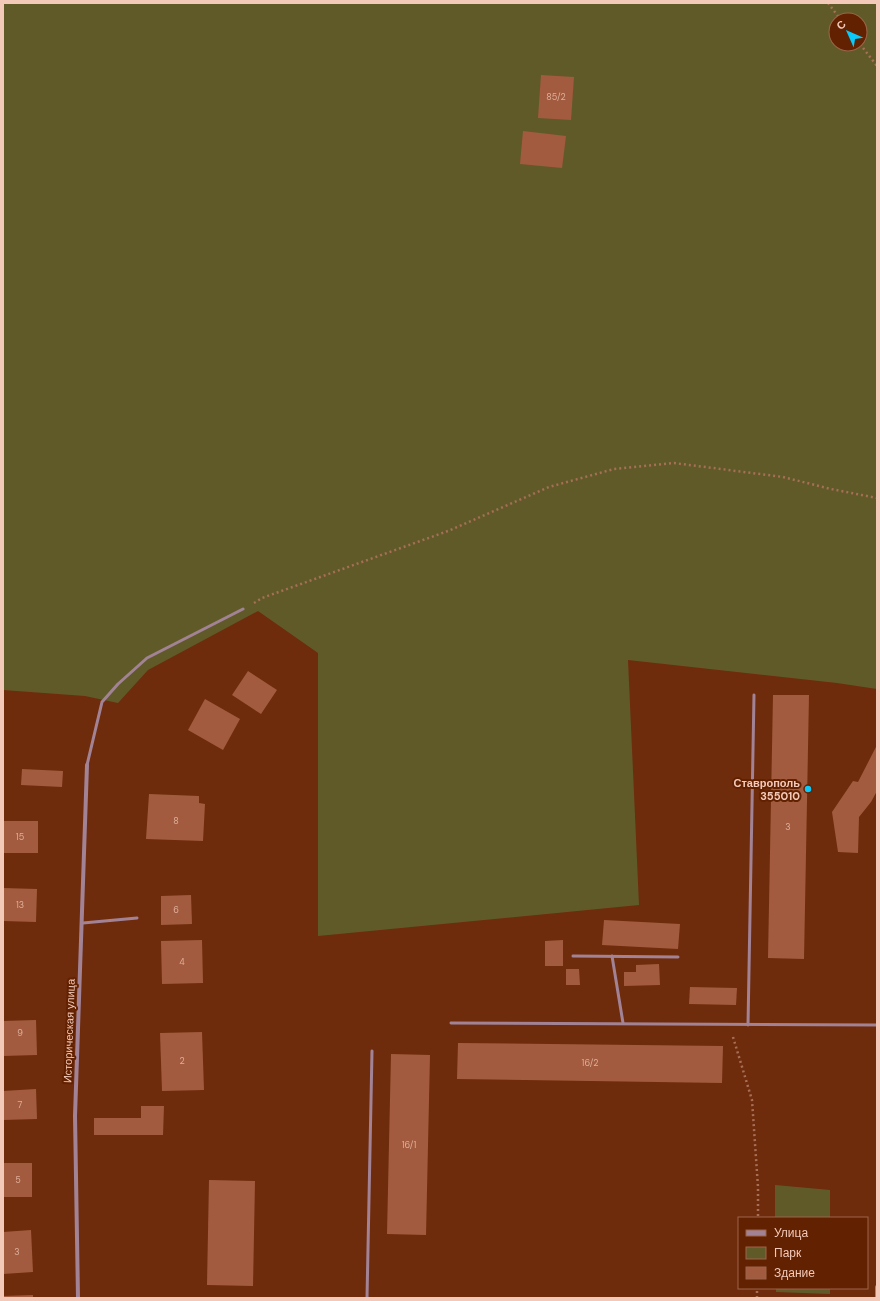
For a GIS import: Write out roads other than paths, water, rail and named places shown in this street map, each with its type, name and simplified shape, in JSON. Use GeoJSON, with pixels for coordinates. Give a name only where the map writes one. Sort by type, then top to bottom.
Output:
{"type":"FeatureCollection","features":[{"type":"Feature","properties":{"kind":"street","name":"Историческая улица"},"geometry":{"type":"LineString","coordinates":[[78,1298],[75,1116],[83,923],[87,765]]}},
{"type":"Feature","properties":{"kind":"street"},"geometry":{"type":"LineString","coordinates":[[877,1287],[877,1298]]}},
{"type":"Feature","properties":{"kind":"lane"},"geometry":{"type":"LineString","coordinates":[[87,765],[102,702],[118,684],[148,658],[243,609]]}},
{"type":"Feature","properties":{"kind":"lane"},"geometry":{"type":"LineString","coordinates":[[748,1025],[754,695]]}},
{"type":"Feature","properties":{"kind":"lane"},"geometry":{"type":"LineString","coordinates":[[83,923],[137,918]]}},
{"type":"Feature","properties":{"kind":"lane"},"geometry":{"type":"LineString","coordinates":[[572,956],[678,957]]}},
{"type":"Feature","properties":{"kind":"lane"},"geometry":{"type":"LineString","coordinates":[[612,956],[623,1023]]}},
{"type":"Feature","properties":{"kind":"lane"},"geometry":{"type":"LineString","coordinates":[[451,1023],[877,1025]]}},
{"type":"Feature","properties":{"kind":"lane"},"geometry":{"type":"LineString","coordinates":[[367,1298],[372,1051]]}},
{"type":"Feature","properties":{"kind":"place","name":"Ставрополь 355010"},"geometry":{"type":"Point","coordinates":[808,789]}}]}
